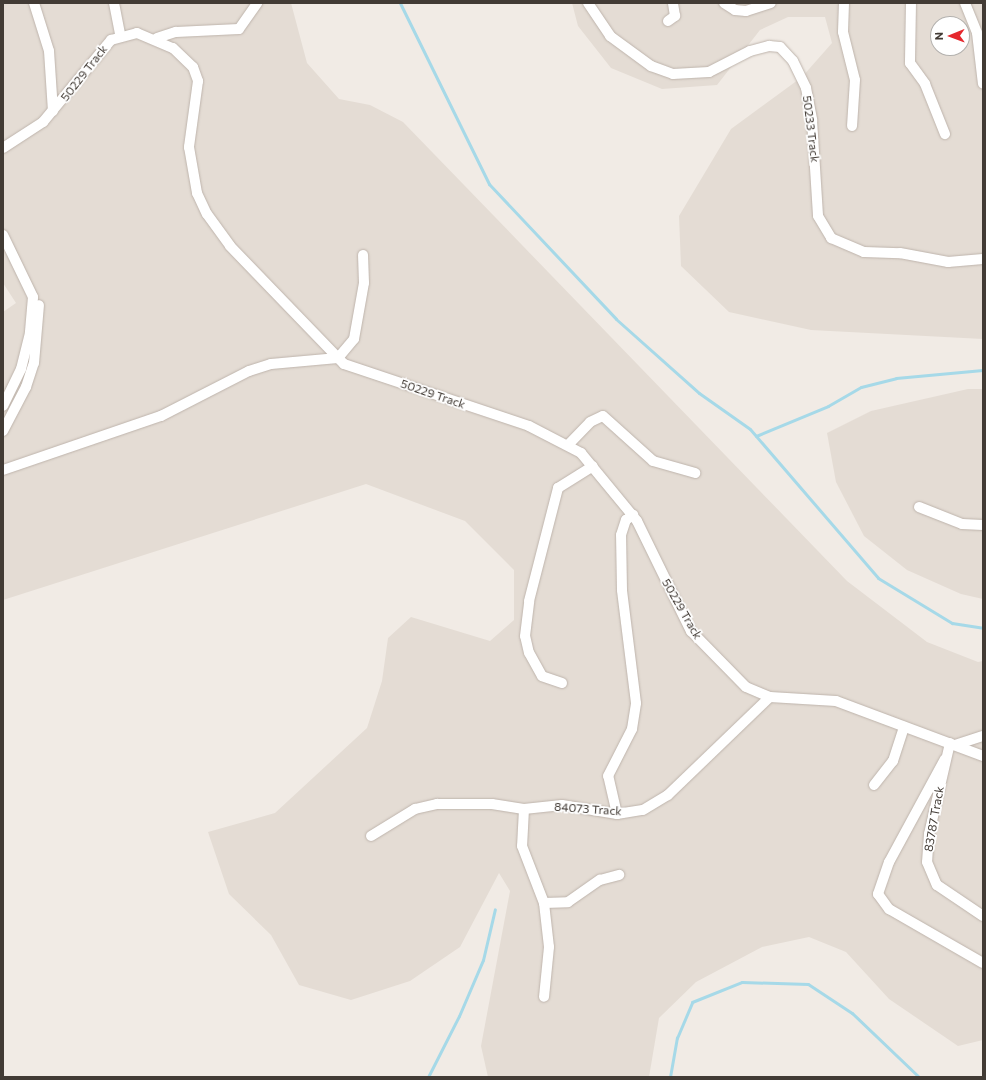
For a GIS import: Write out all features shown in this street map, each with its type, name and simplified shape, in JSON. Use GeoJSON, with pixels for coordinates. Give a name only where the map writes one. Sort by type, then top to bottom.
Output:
{"type":"FeatureCollection","features":[{"type":"Feature","properties":{"kind":"street"},"geometry":{"type":"LineString","coordinates":[[34,3],[49,52],[53,111]]}},
{"type":"Feature","properties":{"kind":"street"},"geometry":{"type":"LineString","coordinates":[[114,3],[120,35]]}},
{"type":"Feature","properties":{"kind":"street"},"geometry":{"type":"LineString","coordinates":[[157,38],[176,32],[239,29],[257,3]]}},
{"type":"Feature","properties":{"kind":"street","name":"50233 Track"},"geometry":{"type":"LineString","coordinates":[[588,3],[610,36],[651,66],[673,74],[709,72],[750,51],[769,46],[780,47],[793,61],[806,88],[813,126],[818,216],[831,238],[864,252],[900,253],[948,262],[983,259]]}},
{"type":"Feature","properties":{"kind":"street"},"geometry":{"type":"LineString","coordinates":[[668,21],[675,16],[673,3]]}},
{"type":"Feature","properties":{"kind":"street"},"geometry":{"type":"LineString","coordinates":[[724,3],[735,10],[746,11],[771,3]]}},
{"type":"Feature","properties":{"kind":"street"},"geometry":{"type":"LineString","coordinates":[[911,3],[910,63],[925,84],[945,134]]}},
{"type":"Feature","properties":{"kind":"street"},"geometry":{"type":"LineString","coordinates":[[965,3],[977,33],[983,84]]}},
{"type":"Feature","properties":{"kind":"street"},"geometry":{"type":"LineString","coordinates":[[843,4],[843,32],[856,80],[852,126]]}},
{"type":"Feature","properties":{"kind":"street","name":"50229 Track"},"geometry":{"type":"LineString","coordinates":[[3,148],[24,136],[53,111],[101,48],[120,35],[137,33],[157,38],[183,55],[194,67],[198,81],[190,140],[191,167],[197,193],[214,227],[338,358],[359,372],[529,426],[569,444],[593,466],[632,515],[698,640],[741,683],[770,697],[829,700],[983,756]]}},
{"type":"Feature","properties":{"kind":"street"},"geometry":{"type":"LineString","coordinates":[[3,235],[40,313],[34,363],[26,387],[3,431]]}},
{"type":"Feature","properties":{"kind":"street"},"geometry":{"type":"LineString","coordinates":[[3,470],[161,416],[249,371],[271,364],[338,358],[354,340],[364,283],[363,255]]}},
{"type":"Feature","properties":{"kind":"street"},"geometry":{"type":"LineString","coordinates":[[3,406],[21,369],[30,333],[33,296]]}},
{"type":"Feature","properties":{"kind":"street"},"geometry":{"type":"LineString","coordinates":[[569,444],[590,422],[607,417],[653,461],[695,473]]}},
{"type":"Feature","properties":{"kind":"street"},"geometry":{"type":"LineString","coordinates":[[562,683],[542,676],[529,653],[525,636],[529,601],[558,488],[593,466]]}},
{"type":"Feature","properties":{"kind":"street"},"geometry":{"type":"LineString","coordinates":[[919,507],[962,524],[983,525]]}},
{"type":"Feature","properties":{"kind":"street"},"geometry":{"type":"LineString","coordinates":[[617,814],[608,776],[632,728],[636,703],[622,590],[621,535],[626,520],[632,515]]}},
{"type":"Feature","properties":{"kind":"street","name":"84073 Track"},"geometry":{"type":"LineString","coordinates":[[371,836],[427,805],[492,804],[524,809],[562,805],[617,814],[643,810],[658,803],[770,697]]}},
{"type":"Feature","properties":{"kind":"street"},"geometry":{"type":"LineString","coordinates":[[874,785],[893,762],[904,727]]}},
{"type":"Feature","properties":{"kind":"street"},"geometry":{"type":"LineString","coordinates":[[953,744],[983,736]]}},
{"type":"Feature","properties":{"kind":"street","name":"83787 Track"},"geometry":{"type":"LineString","coordinates":[[953,744],[945,759],[928,834],[929,869],[940,888],[983,916]]}},
{"type":"Feature","properties":{"kind":"street"},"geometry":{"type":"LineString","coordinates":[[945,759],[889,862],[878,894],[889,909],[983,963]]}},
{"type":"Feature","properties":{"kind":"street"},"geometry":{"type":"LineString","coordinates":[[524,809],[522,846],[544,903],[549,947],[544,997]]}},
{"type":"Feature","properties":{"kind":"street"},"geometry":{"type":"LineString","coordinates":[[544,903],[568,902],[600,880],[619,875]]}},
{"type":"Feature","properties":{"kind":"shaded area"},"geometry":{"type":"Polygon","coordinates":[[[3,3],[291,3],[307,63],[339,99],[370,105],[403,122],[847,581],[927,642],[978,662],[983,661],[983,1040],[958,1046],[889,999],[846,952],[809,937],[762,947],[696,982],[659,1018],[649,1077],[488,1077],[481,1046],[510,891],[499,873],[460,947],[410,981],[351,1000],[299,985],[271,935],[229,894],[208,832],[275,813],[367,728],[382,681],[388,638],[411,617],[490,641],[514,620],[514,570],[465,521],[366,484],[3,600],[3,312],[16,303],[3,283],[3,3]]]}},
{"type":"Feature","properties":{"kind":"shaded area"},"geometry":{"type":"Polygon","coordinates":[[[572,3],[983,3],[983,339],[811,330],[729,312],[681,266],[679,216],[731,129],[802,77],[832,43],[825,17],[788,17],[760,30],[717,85],[662,89],[611,68],[578,26],[572,3]]]}},
{"type":"Feature","properties":{"kind":"shaded area"},"geometry":{"type":"Polygon","coordinates":[[[968,389],[983,389],[983,599],[961,594],[907,570],[864,536],[836,482],[827,433],[871,411],[968,389]]]}},
{"type":"Feature","properties":{"kind":"waterway"},"geometry":{"type":"LineString","coordinates":[[400,3],[489,184],[616,319],[699,393],[750,429],[878,578],[952,623],[983,628]]}},
{"type":"Feature","properties":{"kind":"waterway"},"geometry":{"type":"LineString","coordinates":[[756,436],[828,406],[861,387],[896,378],[983,370]]}},
{"type":"Feature","properties":{"kind":"waterway"},"geometry":{"type":"LineString","coordinates":[[428,1077],[459,1016],[483,960],[495,909]]}},
{"type":"Feature","properties":{"kind":"waterway"},"geometry":{"type":"LineString","coordinates":[[670,1077],[677,1038],[692,1002],[742,982],[808,984],[852,1013],[919,1077]]}}]}
